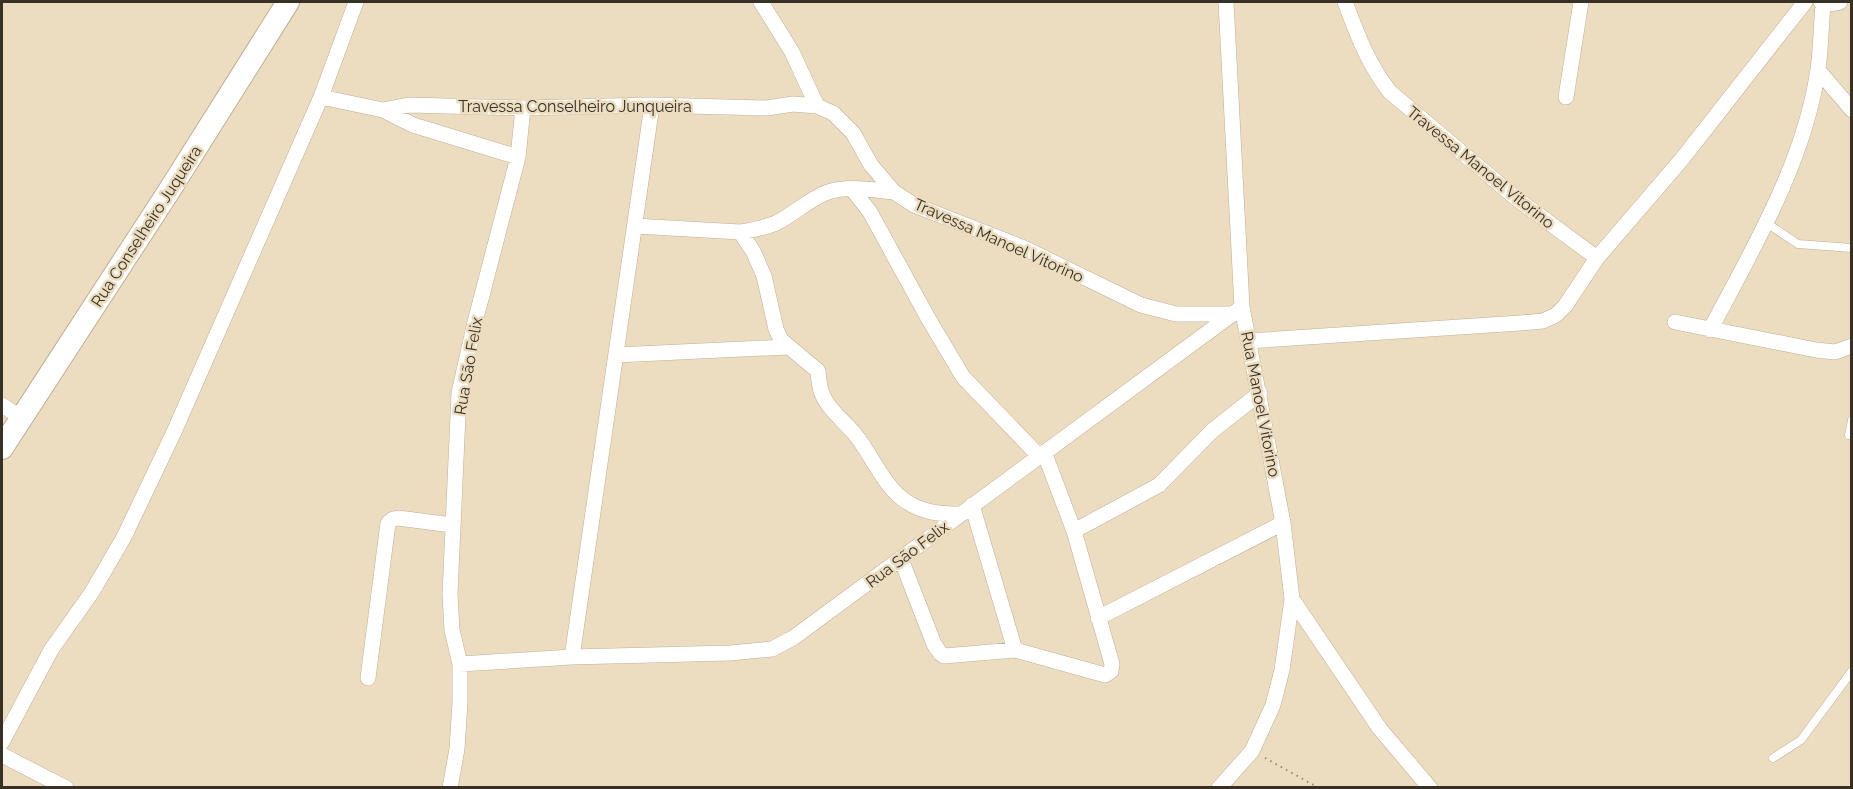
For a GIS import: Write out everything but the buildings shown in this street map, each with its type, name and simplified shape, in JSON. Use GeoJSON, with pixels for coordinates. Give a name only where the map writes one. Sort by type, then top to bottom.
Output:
{"type":"FeatureCollection","features":[{"type":"Feature","properties":{"kind":"main road","name":"Rua Conselheiro Juqueira"},"geometry":{"type":"LineString","coordinates":[[2,448],[169,191],[288,2]]}},
{"type":"Feature","properties":{"kind":"street"},"geometry":{"type":"LineString","coordinates":[[2,742],[51,650],[92,592],[124,537],[179,422],[321,97],[356,2]]}},
{"type":"Feature","properties":{"kind":"street"},"geometry":{"type":"LineString","coordinates":[[761,2],[792,52],[817,106]]}},
{"type":"Feature","properties":{"kind":"street","name":"Rua Manoel Vitorino"},"geometry":{"type":"LineString","coordinates":[[1219,788],[1252,751],[1273,705],[1282,669],[1292,599],[1283,523],[1260,393],[1248,341],[1237,310],[1226,2]]}},
{"type":"Feature","properties":{"kind":"street","name":"Travessa Manoel Vitorino"},"geometry":{"type":"LineString","coordinates":[[1345,2],[1366,56],[1390,92],[1517,199],[1597,258]]}},
{"type":"Feature","properties":{"kind":"street"},"geometry":{"type":"LineString","coordinates":[[1566,97],[1581,2]]}},
{"type":"Feature","properties":{"kind":"street"},"geometry":{"type":"LineString","coordinates":[[1248,341],[1543,321],[1556,315],[1565,306],[1597,258],[1682,159],[1805,2]]}},
{"type":"Feature","properties":{"kind":"street"},"geometry":{"type":"LineString","coordinates":[[1710,330],[1765,222],[1798,148],[1818,70],[1822,3],[1840,2]]}},
{"type":"Feature","properties":{"kind":"street"},"geometry":{"type":"LineString","coordinates":[[1818,70],[1851,110]]}},
{"type":"Feature","properties":{"kind":"street","name":"Travessa Conselheiro Junqueira"},"geometry":{"type":"LineString","coordinates":[[321,97],[383,110],[413,125],[518,157]]}},
{"type":"Feature","properties":{"kind":"street","name":"Travessa Conselheiro Junqueira"},"geometry":{"type":"LineString","coordinates":[[383,110],[409,105],[523,108],[652,105],[767,108],[793,104],[817,106]]}},
{"type":"Feature","properties":{"kind":"street"},"geometry":{"type":"LineString","coordinates":[[572,657],[652,105]]}},
{"type":"Feature","properties":{"kind":"street","name":"Travessa Manoel Vitorino"},"geometry":{"type":"LineString","coordinates":[[817,106],[833,113],[853,133],[871,165],[894,192],[914,205],[1024,248],[1141,305],[1176,314],[1237,310]]}},
{"type":"Feature","properties":{"kind":"street","name":"Rua São Felix"},"geometry":{"type":"LineString","coordinates":[[450,788],[457,749],[460,702],[460,664],[452,630],[450,594],[459,393],[474,322],[518,157],[523,108]]}},
{"type":"Feature","properties":{"kind":"street"},"geometry":{"type":"LineString","coordinates":[[635,225],[740,232],[756,230],[777,222],[830,191],[852,189],[894,192]]}},
{"type":"Feature","properties":{"kind":"street"},"geometry":{"type":"LineString","coordinates":[[852,189],[870,212],[963,377],[1042,454],[1074,531],[1112,664],[1111,671],[1105,675],[1016,650],[944,657],[934,644],[901,559]]}},
{"type":"Feature","properties":{"kind":"street"},"geometry":{"type":"LineString","coordinates":[[740,232],[753,251],[764,276],[776,328],[788,347],[818,371],[819,386],[825,400],[856,435],[892,488],[904,501],[922,510],[939,514],[966,510],[1016,650]]}},
{"type":"Feature","properties":{"kind":"street","name":"Rua São Felix"},"geometry":{"type":"LineString","coordinates":[[460,664],[572,657],[695,655],[772,649],[793,639],[1237,310]]}},
{"type":"Feature","properties":{"kind":"street"},"geometry":{"type":"LineString","coordinates":[[1675,322],[1816,350],[1835,352],[1851,346]]}},
{"type":"Feature","properties":{"kind":"street"},"geometry":{"type":"LineString","coordinates":[[616,356],[788,347]]}},
{"type":"Feature","properties":{"kind":"street"},"geometry":{"type":"LineString","coordinates":[[1074,531],[1160,485],[1212,431],[1260,393]]}},
{"type":"Feature","properties":{"kind":"street"},"geometry":{"type":"LineString","coordinates":[[2,405],[21,418]]}},
{"type":"Feature","properties":{"kind":"street"},"geometry":{"type":"LineString","coordinates":[[369,678],[388,523],[398,518],[452,525]]}},
{"type":"Feature","properties":{"kind":"street"},"geometry":{"type":"LineString","coordinates":[[1098,618],[1283,523]]}},
{"type":"Feature","properties":{"kind":"street"},"geometry":{"type":"LineString","coordinates":[[1292,599],[1380,729],[1430,788]]}},
{"type":"Feature","properties":{"kind":"street"},"geometry":{"type":"LineString","coordinates":[[2,755],[66,788]]}},
{"type":"Feature","properties":{"kind":"street"},"geometry":{"type":"LineString","coordinates":[[1412,788],[1413,767]]}},
{"type":"Feature","properties":{"kind":"lane"},"geometry":{"type":"LineString","coordinates":[[1765,222],[1798,244],[1851,248]]}},
{"type":"Feature","properties":{"kind":"lane"},"geometry":{"type":"LineString","coordinates":[[1850,435],[1851,420]]}},
{"type":"Feature","properties":{"kind":"lane"},"geometry":{"type":"LineString","coordinates":[[1773,758],[1801,740],[1851,671]]}},
{"type":"Feature","properties":{"kind":"path"},"geometry":{"type":"LineString","coordinates":[[1252,751],[1319,788]]}}]}
